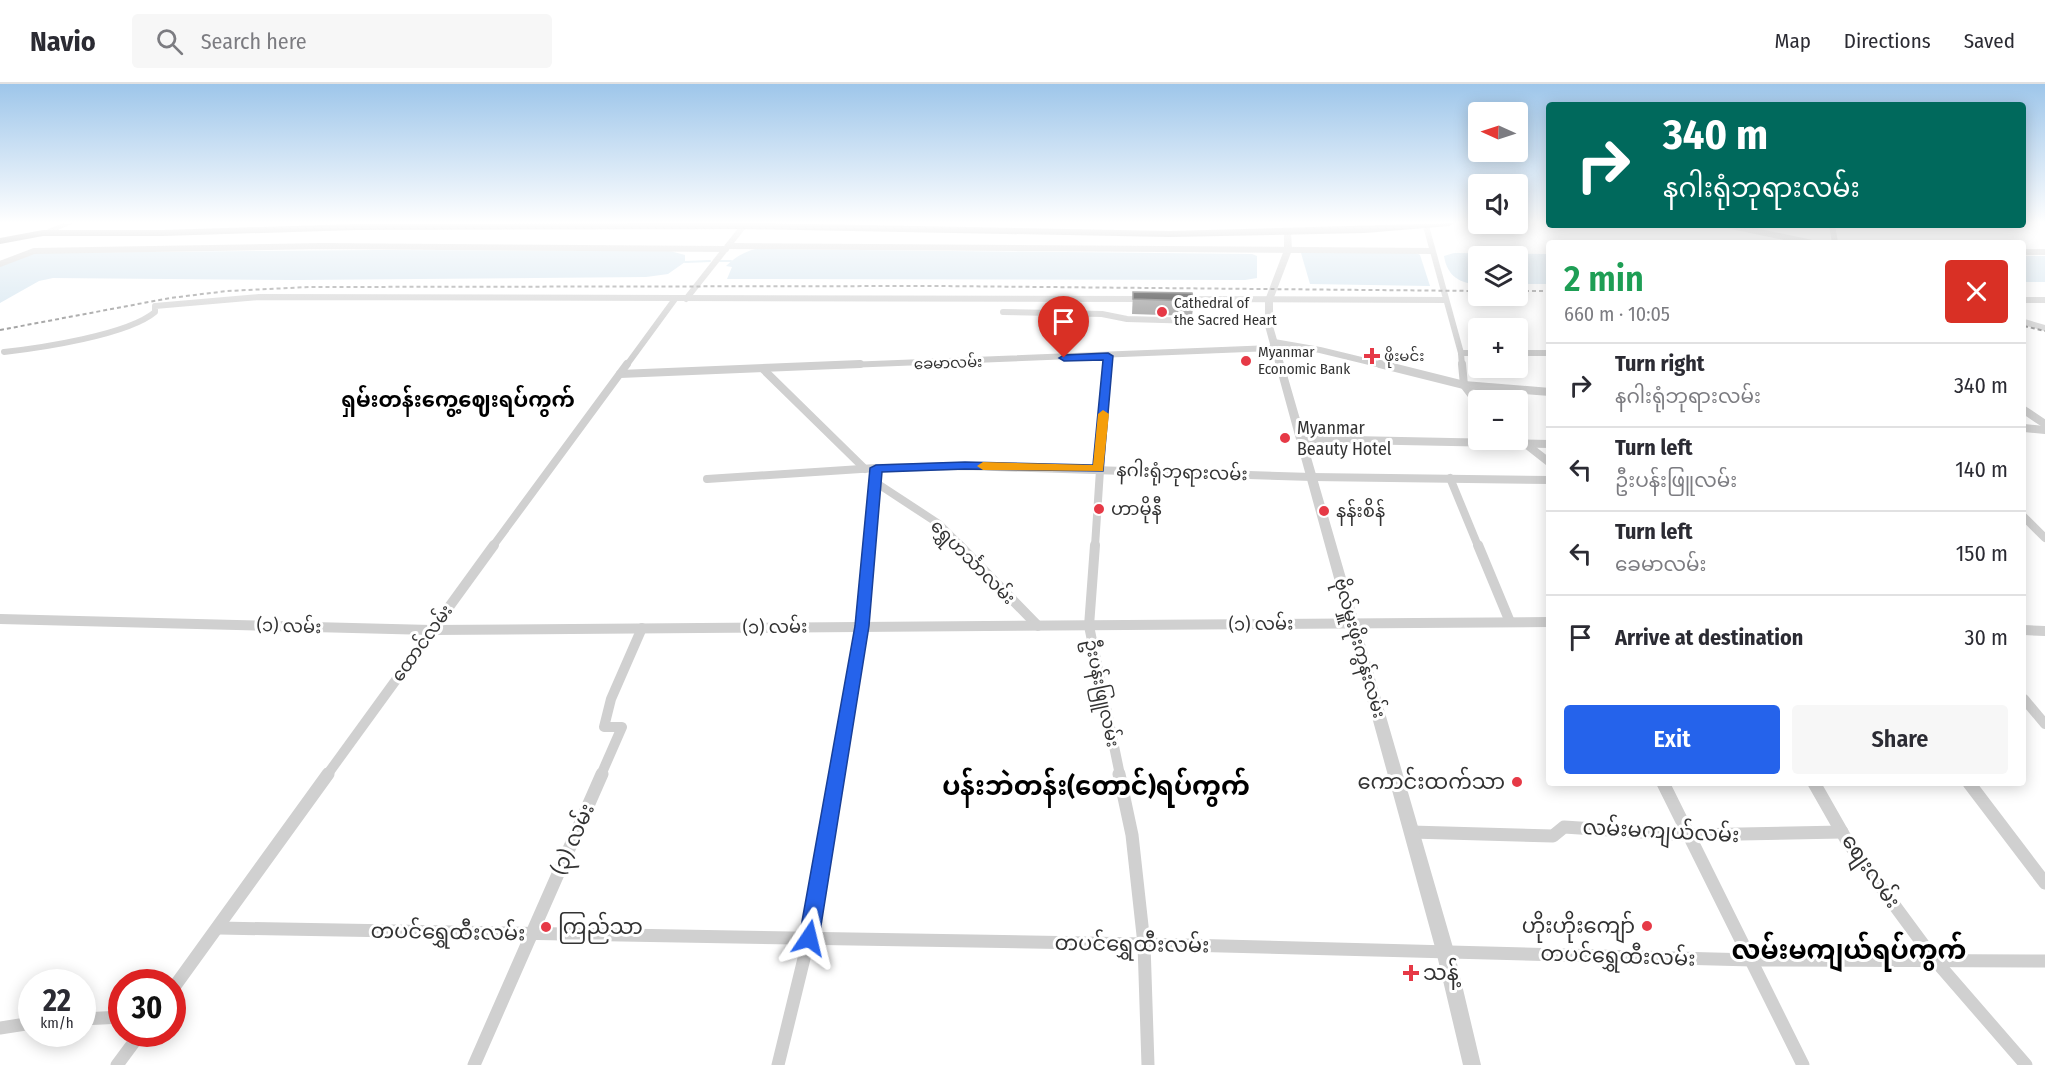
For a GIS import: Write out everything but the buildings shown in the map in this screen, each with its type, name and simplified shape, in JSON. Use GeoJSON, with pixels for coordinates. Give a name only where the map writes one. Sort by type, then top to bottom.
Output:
{"type":"FeatureCollection","features":[{"type":"Feature","properties":{"kind":"street","name":"ထောင်လမ်း"},"geometry":{"type":"LineString","coordinates":[[186,972],[431,630],[620,375],[680,299],[707,269]]}},
{"type":"Feature","properties":{"kind":"street","name":"ဗိုလ်မှူးဖိုးကွန်းလမ်း"},"geometry":{"type":"LineString","coordinates":[[1281,269],[1269,300],[1269,323],[1445,951],[1472,1065]]}},
{"type":"Feature","properties":{"kind":"street"},"geometry":{"type":"LineString","coordinates":[[1437,269],[1461,353],[1464,385],[1468,392]]}},
{"type":"Feature","properties":{"kind":"street"},"geometry":{"type":"LineString","coordinates":[[4,352],[58,346],[100,336],[146,319],[155,312],[155,306],[229,298],[306,296],[1153,299]]}},
{"type":"Feature","properties":{"kind":"street"},"geometry":{"type":"LineString","coordinates":[[1177,299],[1446,300]]}},
{"type":"Feature","properties":{"kind":"street"},"geometry":{"type":"LineString","coordinates":[[2026,300],[2045,300]]}},
{"type":"Feature","properties":{"kind":"street"},"geometry":{"type":"LineString","coordinates":[[1003,312],[1092,314],[1127,319],[1269,323]]}},
{"type":"Feature","properties":{"kind":"street"},"geometry":{"type":"LineString","coordinates":[[2026,323],[2045,328]]}},
{"type":"Feature","properties":{"kind":"street","name":"ခေမာလမ်း"},"geometry":{"type":"LineString","coordinates":[[620,375],[1108,356],[1275,345],[1320,350],[1464,385],[1546,392]]}},
{"type":"Feature","properties":{"kind":"street"},"geometry":{"type":"LineString","coordinates":[[1461,353],[1468,353]]}},
{"type":"Feature","properties":{"kind":"street"},"geometry":{"type":"LineString","coordinates":[[1528,353],[1546,353]]}},
{"type":"Feature","properties":{"kind":"street","name":"ဦးပန်းဖြူလမ်း"},"geometry":{"type":"LineString","coordinates":[[1108,356],[1089,626],[1132,835],[1144,944],[1148,1065]]}},
{"type":"Feature","properties":{"kind":"street"},"geometry":{"type":"LineString","coordinates":[[764,369],[871,469],[875,482],[862,626],[809,938],[778,1065]]}},
{"type":"Feature","properties":{"kind":"street"},"geometry":{"type":"LineString","coordinates":[[2026,411],[2045,424]]}},
{"type":"Feature","properties":{"kind":"street"},"geometry":{"type":"LineString","coordinates":[[2026,428],[2045,430]]}},
{"type":"Feature","properties":{"kind":"street"},"geometry":{"type":"LineString","coordinates":[[1301,439],[1468,440]]}},
{"type":"Feature","properties":{"kind":"street"},"geometry":{"type":"LineString","coordinates":[[1528,441],[1546,443]]}},
{"type":"Feature","properties":{"kind":"street"},"geometry":{"type":"LineString","coordinates":[[1528,446],[1546,460]]}},
{"type":"Feature","properties":{"kind":"street","name":"နဂါးရုံဘုရားလမ်း"},"geometry":{"type":"LineString","coordinates":[[707,479],[965,466],[1311,477],[1546,480]]}},
{"type":"Feature","properties":{"kind":"street"},"geometry":{"type":"LineString","coordinates":[[1450,478],[1510,622]]}},
{"type":"Feature","properties":{"kind":"street","name":"ရွှေဟင်္သာလမ်း"},"geometry":{"type":"LineString","coordinates":[[875,482],[939,524],[1038,626]]}},
{"type":"Feature","properties":{"kind":"street"},"geometry":{"type":"LineString","coordinates":[[2026,519],[2045,538]]}},
{"type":"Feature","properties":{"kind":"street","name":"(၁) လမ်း"},"geometry":{"type":"LineString","coordinates":[[0,618],[431,630],[1546,622]]}},
{"type":"Feature","properties":{"kind":"street","name":"(၃) လမ်း"},"geometry":{"type":"LineString","coordinates":[[474,1065],[622,727],[603,727],[611,699],[642,628]]}},
{"type":"Feature","properties":{"kind":"street"},"geometry":{"type":"LineString","coordinates":[[2026,630],[2045,631]]}},
{"type":"Feature","properties":{"kind":"street"},"geometry":{"type":"LineString","coordinates":[[2026,701],[2045,723]]}},
{"type":"Feature","properties":{"kind":"street"},"geometry":{"type":"LineString","coordinates":[[1664,786],[1803,1065]]}},
{"type":"Feature","properties":{"kind":"street","name":"စျေးလမ်း"},"geometry":{"type":"LineString","coordinates":[[1816,786],[1842,832],[1934,959],[2026,1065]]}},
{"type":"Feature","properties":{"kind":"street"},"geometry":{"type":"LineString","coordinates":[[1971,786],[2045,883]]}},
{"type":"Feature","properties":{"kind":"street","name":"လမ်းမကျယ်လမ်း"},"geometry":{"type":"LineString","coordinates":[[1411,832],[1553,836],[1563,827],[1688,836],[1842,832]]}},
{"type":"Feature","properties":{"kind":"street","name":"တပင်ရွှေထီးလမ်း"},"geometry":{"type":"LineString","coordinates":[[219,928],[1144,944],[1752,960],[2045,961]]}},
{"type":"Feature","properties":{"kind":"street"},"geometry":{"type":"LineString","coordinates":[[0,1028],[18,1025]]}},
{"type":"Feature","properties":{"kind":"street"},"geometry":{"type":"LineString","coordinates":[[117,1065],[130,1047]]}},
{"type":"Feature","properties":{"kind":"water"},"geometry":{"type":"Polygon","coordinates":[[[0,269],[675,269],[668,274],[646,277],[296,280],[53,278],[39,281],[0,303],[0,269]]]}},
{"type":"Feature","properties":{"kind":"water"},"geometry":{"type":"Polygon","coordinates":[[[731,269],[1257,269],[1257,278],[1245,280],[727,279],[731,269]]]}},
{"type":"Feature","properties":{"kind":"water"},"geometry":{"type":"Polygon","coordinates":[[[1306,269],[1424,269],[1430,286],[1310,284],[1306,269]]]}},
{"type":"Feature","properties":{"kind":"water"},"geometry":{"type":"Polygon","coordinates":[[[1448,269],[1468,269],[1468,282],[1460,280],[1448,269]]]}},
{"type":"Feature","properties":{"kind":"water"},"geometry":{"type":"Polygon","coordinates":[[[1528,269],[1546,269],[1546,284],[1528,284],[1528,269]]]}},
{"type":"Feature","properties":{"kind":"water"},"geometry":{"type":"Polygon","coordinates":[[[2026,269],[2045,269],[2045,282],[2026,282],[2026,269]]]}},
{"type":"Feature","properties":{"kind":"railway"},"geometry":{"type":"LineString","coordinates":[[0,330],[170,298],[227,291],[309,287],[936,286],[1468,291]]}},
{"type":"Feature","properties":{"kind":"railway"},"geometry":{"type":"LineString","coordinates":[[1528,291],[1546,291]]}},
{"type":"Feature","properties":{"kind":"railway"},"geometry":{"type":"LineString","coordinates":[[2026,326],[2045,331]]}},
{"type":"Feature","properties":{"kind":"slow traffic"},"geometry":{"type":"LineString","coordinates":[[983,466],[1099,469],[1103,414]]}},
{"type":"Feature","properties":{"kind":"place","name":"Cathedral of the Sacred Heart"},"geometry":{"type":"Point","coordinates":[1162,312]}},
{"type":"Feature","properties":{"kind":"place","name":"ဖိုးမင်း"},"geometry":{"type":"Point","coordinates":[1372,356]}},
{"type":"Feature","properties":{"kind":"place","name":"Myanmar Economic Bank"},"geometry":{"type":"Point","coordinates":[1246,361]}},
{"type":"Feature","properties":{"kind":"place","name":"Myanmar Beauty Hotel"},"geometry":{"type":"Point","coordinates":[1285,438]}},
{"type":"Feature","properties":{"kind":"place","name":"ဟာမိုနီ"},"geometry":{"type":"Point","coordinates":[1099,509]}},
{"type":"Feature","properties":{"kind":"place","name":"နန်းစိန်"},"geometry":{"type":"Point","coordinates":[1324,511]}},
{"type":"Feature","properties":{"kind":"place","name":"ကောင်းထက်သာ"},"geometry":{"type":"Point","coordinates":[1517,782]}},
{"type":"Feature","properties":{"kind":"place","name":"ဟိုးဟိုးကျော်"},"geometry":{"type":"Point","coordinates":[1647,926]}},
{"type":"Feature","properties":{"kind":"place","name":"ကြည်သာ"},"geometry":{"type":"Point","coordinates":[546,927]}},
{"type":"Feature","properties":{"kind":"place","name":"သန့်"},"geometry":{"type":"Point","coordinates":[1411,973]}},
{"type":"Feature","properties":{"kind":"district","name":"ရှမ်းတန်းကွေ့ဈေးရပ်ကွက်"},"geometry":{"type":"Point","coordinates":[458,400]}},
{"type":"Feature","properties":{"kind":"district","name":"ပန်းဘဲတန်း(တောင်)ရပ်ကွက်"},"geometry":{"type":"Point","coordinates":[1096,786]}},
{"type":"Feature","properties":{"kind":"district","name":"လမ်းမကျယ်ရပ်ကွက်"},"geometry":{"type":"Point","coordinates":[1849,950]}},
{"type":"Feature","properties":{"kind":"route"},"geometry":{"type":"LineString","coordinates":[[809,938],[862,626],[876,468],[965,466],[1099,469],[1108,356],[1064,358]]}}]}
